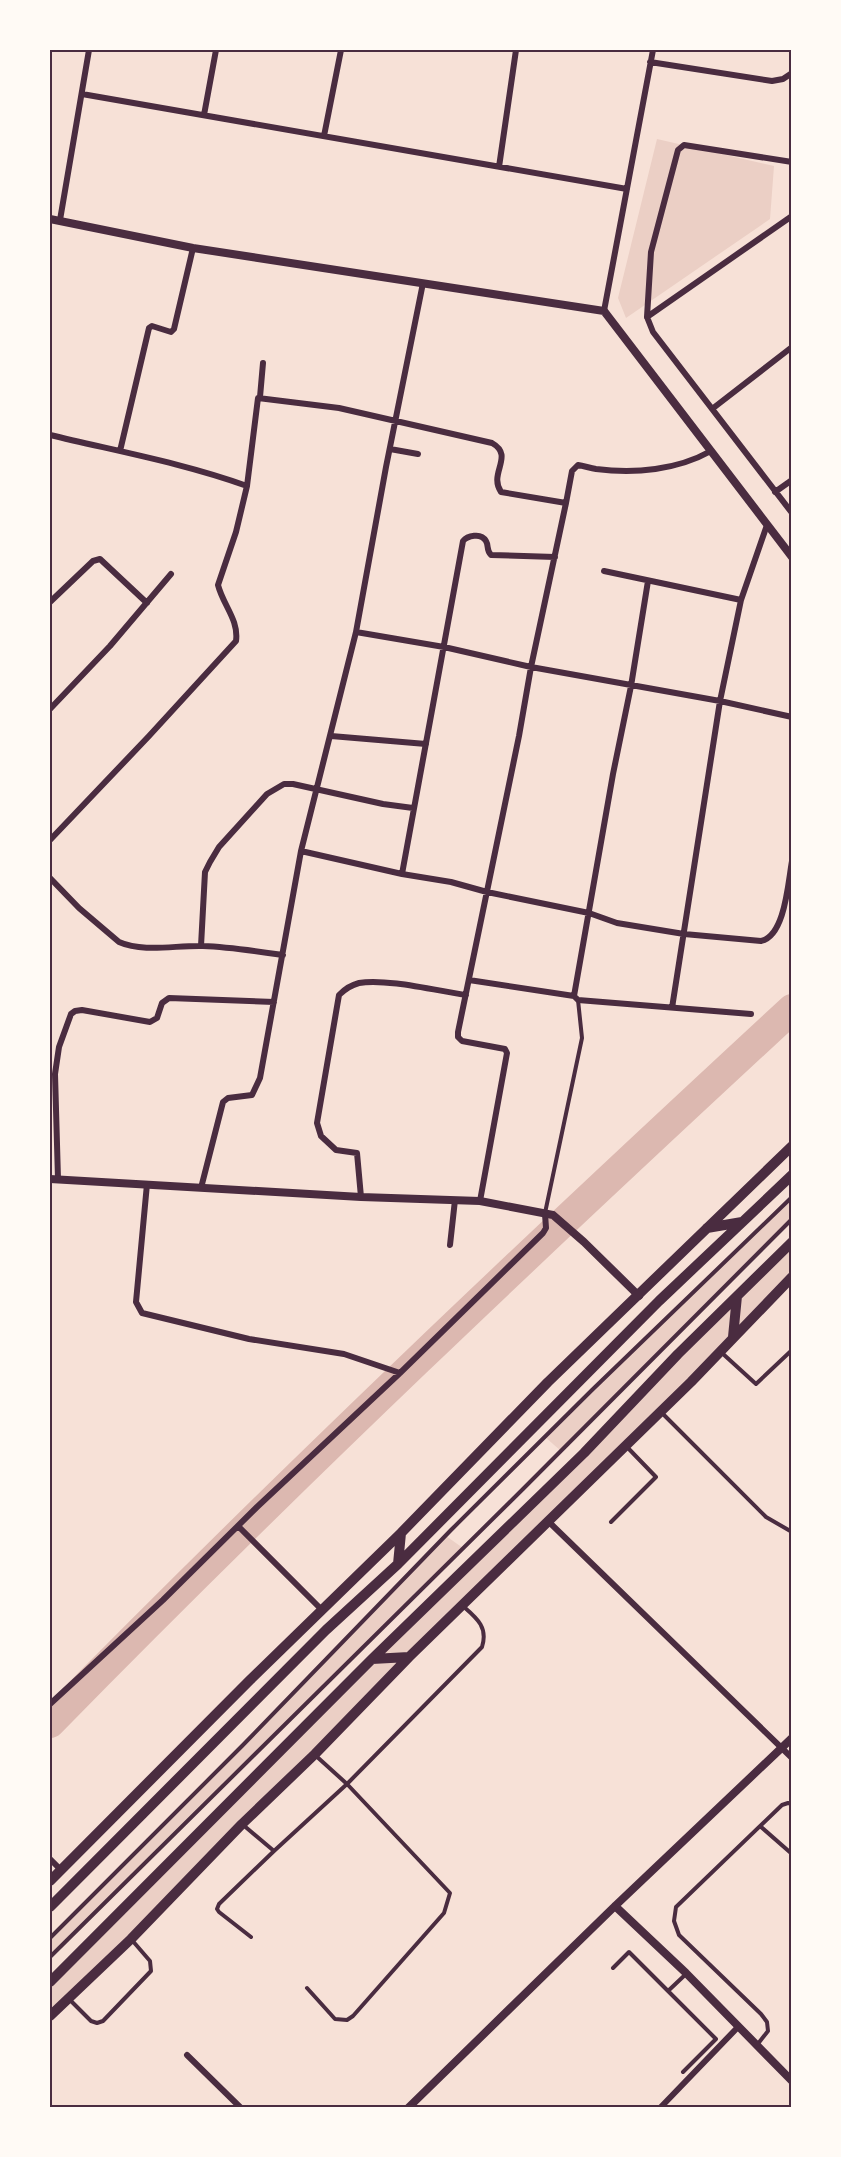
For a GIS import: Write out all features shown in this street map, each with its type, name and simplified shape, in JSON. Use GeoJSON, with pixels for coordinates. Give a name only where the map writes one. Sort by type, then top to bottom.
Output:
{"type":"FeatureCollection","features":[{"type":"Feature","properties":{"kind":"main road"},"geometry":{"type":"LineString","coordinates":[[50,1881],[401,1533],[548,1382],[792,1146]]}},
{"type":"Feature","properties":{"kind":"main road"},"geometry":{"type":"LineString","coordinates":[[50,1907],[326,1630],[399,1564],[659,1301],[792,1175]]}},
{"type":"Feature","properties":{"kind":"main road"},"geometry":{"type":"LineString","coordinates":[[706,1228],[743,1222]]}},
{"type":"Feature","properties":{"kind":"main road"},"geometry":{"type":"LineString","coordinates":[[50,1982],[372,1659],[584,1453],[678,1354],[792,1242]]}},
{"type":"Feature","properties":{"kind":"main road"},"geometry":{"type":"LineString","coordinates":[[50,2016],[131,1939],[242,1824],[315,1754],[462,1605],[692,1382],[792,1277]]}},
{"type":"Feature","properties":{"kind":"main road"},"geometry":{"type":"LineString","coordinates":[[733,1337],[737,1296]]}},
{"type":"Feature","properties":{"kind":"main road"},"geometry":{"type":"LineString","coordinates":[[399,1564],[401,1533]]}},
{"type":"Feature","properties":{"kind":"main road"},"geometry":{"type":"LineString","coordinates":[[372,1659],[410,1657]]}},
{"type":"Feature","properties":{"kind":"street"},"geometry":{"type":"LineString","coordinates":[[60,220],[89,50]]}},
{"type":"Feature","properties":{"kind":"street"},"geometry":{"type":"LineString","coordinates":[[204,115],[216,50]]}},
{"type":"Feature","properties":{"kind":"street"},"geometry":{"type":"LineString","coordinates":[[324,136],[341,50]]}},
{"type":"Feature","properties":{"kind":"street"},"geometry":{"type":"LineString","coordinates":[[499,167],[516,50]]}},
{"type":"Feature","properties":{"kind":"street"},"geometry":{"type":"LineString","coordinates":[[604,311],[652,50]]}},
{"type":"Feature","properties":{"kind":"street"},"geometry":{"type":"LineString","coordinates":[[650,62],[772,81],[783,79],[792,73]]}},
{"type":"Feature","properties":{"kind":"street"},"geometry":{"type":"LineString","coordinates":[[82,94],[627,189]]}},
{"type":"Feature","properties":{"kind":"street"},"geometry":{"type":"LineString","coordinates":[[792,162],[684,145],[678,150],[651,252],[647,287],[647,317],[653,332],[792,513]]}},
{"type":"Feature","properties":{"kind":"street"},"geometry":{"type":"LineString","coordinates":[[647,317],[792,216]]}},
{"type":"Feature","properties":{"kind":"street"},"geometry":{"type":"LineString","coordinates":[[50,219],[194,248],[604,311],[792,557]]}},
{"type":"Feature","properties":{"kind":"street"},"geometry":{"type":"LineString","coordinates":[[120,452],[149,327],[171,332],[174,329],[194,248]]}},
{"type":"Feature","properties":{"kind":"street"},"geometry":{"type":"LineString","coordinates":[[201,1188],[223,1102],[228,1098],[252,1095],[257,1087],[301,851],[356,632],[423,283]]}},
{"type":"Feature","properties":{"kind":"street"},"geometry":{"type":"LineString","coordinates":[[712,409],[792,347]]}},
{"type":"Feature","properties":{"kind":"street"},"geometry":{"type":"LineString","coordinates":[[50,840],[236,641],[236,627],[218,585],[236,532],[247,486],[263,363]]}},
{"type":"Feature","properties":{"kind":"street"},"geometry":{"type":"LineString","coordinates":[[260,397],[339,408],[492,442],[500,447],[503,455],[496,477],[497,486],[501,492],[566,503]]}},
{"type":"Feature","properties":{"kind":"street"},"geometry":{"type":"LineString","coordinates":[[50,435],[158,459],[247,486]]}},
{"type":"Feature","properties":{"kind":"street"},"geometry":{"type":"LineString","coordinates":[[390,449],[418,454]]}},
{"type":"Feature","properties":{"kind":"street"},"geometry":{"type":"LineString","coordinates":[[480,1201],[507,1052],[505,1049],[460,1040],[458,1032],[572,471],[575,466],[581,465],[596,469],[654,470],[696,459],[711,451]]}},
{"type":"Feature","properties":{"kind":"street"},"geometry":{"type":"LineString","coordinates":[[776,492],[792,480]]}},
{"type":"Feature","properties":{"kind":"street"},"geometry":{"type":"LineString","coordinates":[[672,1008],[720,701],[741,600],[767,525]]}},
{"type":"Feature","properties":{"kind":"street"},"geometry":{"type":"LineString","coordinates":[[402,874],[463,541],[466,537],[471,536],[484,538],[487,552],[491,555],[555,557]]}},
{"type":"Feature","properties":{"kind":"street"},"geometry":{"type":"LineString","coordinates":[[50,602],[93,561],[100,559],[147,603]]}},
{"type":"Feature","properties":{"kind":"street"},"geometry":{"type":"LineString","coordinates":[[604,571],[741,600]]}},
{"type":"Feature","properties":{"kind":"street"},"geometry":{"type":"LineString","coordinates":[[50,709],[110,646],[171,574]]}},
{"type":"Feature","properties":{"kind":"street"},"geometry":{"type":"LineString","coordinates":[[576,998],[588,913],[631,686],[648,581]]}},
{"type":"Feature","properties":{"kind":"street"},"geometry":{"type":"LineString","coordinates":[[356,632],[444,646],[531,667],[720,701],[792,717]]}},
{"type":"Feature","properties":{"kind":"street"},"geometry":{"type":"LineString","coordinates":[[331,736],[426,744]]}},
{"type":"Feature","properties":{"kind":"street"},"geometry":{"type":"LineString","coordinates":[[201,946],[205,872],[219,847],[275,788],[284,784],[293,784],[383,804],[413,808]]}},
{"type":"Feature","properties":{"kind":"street"},"geometry":{"type":"LineString","coordinates":[[301,851],[402,874],[451,882],[487,892],[588,913],[617,922],[684,934],[761,941],[773,935],[780,922],[792,861]]}},
{"type":"Feature","properties":{"kind":"street"},"geometry":{"type":"LineString","coordinates":[[50,878],[79,908],[119,942],[130,946],[239,948],[283,955]]}},
{"type":"Feature","properties":{"kind":"street"},"geometry":{"type":"LineString","coordinates":[[470,980],[576,998],[751,1014]]}},
{"type":"Feature","properties":{"kind":"street"},"geometry":{"type":"LineString","coordinates":[[361,1197],[357,1153],[336,1150],[321,1136],[317,1123],[339,995],[351,986],[367,983],[399,984],[466,995]]}},
{"type":"Feature","properties":{"kind":"street"},"geometry":{"type":"LineString","coordinates":[[274,1002],[169,998],[162,1003],[157,1018],[150,1022],[82,1010],[75,1011],[59,1047],[56,1074],[54,1179],[361,1197],[480,1201],[555,1216],[639,1296]]}},
{"type":"Feature","properties":{"kind":"street"},"geometry":{"type":"LineString","coordinates":[[50,1066],[56,1074]]}},
{"type":"Feature","properties":{"kind":"street"},"geometry":{"type":"LineString","coordinates":[[147,1184],[136,1302],[142,1313],[249,1339],[344,1354],[400,1373]]}},
{"type":"Feature","properties":{"kind":"street"},"geometry":{"type":"LineString","coordinates":[[450,1245],[455,1200]]}},
{"type":"Feature","properties":{"kind":"street"},"geometry":{"type":"LineString","coordinates":[[50,1704],[163,1600],[217,1545],[240,1528],[257,1507],[400,1373],[543,1233],[546,1228],[545,1214]]}},
{"type":"Feature","properties":{"kind":"street"},"geometry":{"type":"LineString","coordinates":[[549,1522],[792,1758]]}},
{"type":"Feature","properties":{"kind":"street"},"geometry":{"type":"LineString","coordinates":[[240,1528],[322,1610]]}},
{"type":"Feature","properties":{"kind":"street"},"geometry":{"type":"LineString","coordinates":[[408,2108],[615,1906],[792,1738]]}},
{"type":"Feature","properties":{"kind":"street"},"geometry":{"type":"LineString","coordinates":[[50,1859],[61,1870]]}},
{"type":"Feature","properties":{"kind":"street"},"geometry":{"type":"LineString","coordinates":[[615,1906],[686,1973],[792,2081]]}},
{"type":"Feature","properties":{"kind":"street"},"geometry":{"type":"LineString","coordinates":[[660,2108],[738,2027]]}},
{"type":"Feature","properties":{"kind":"street"},"geometry":{"type":"LineString","coordinates":[[187,2055],[241,2108]]}},
{"type":"Feature","properties":{"kind":"lane"},"geometry":{"type":"LineString","coordinates":[[545,1214],[582,1038],[576,998]]}},
{"type":"Feature","properties":{"kind":"lane"},"geometry":{"type":"LineString","coordinates":[[50,1938],[242,1746],[460,1521],[792,1197]]}},
{"type":"Feature","properties":{"kind":"lane"},"geometry":{"type":"LineString","coordinates":[[50,1957],[792,1219]]}},
{"type":"Feature","properties":{"kind":"lane"},"geometry":{"type":"LineString","coordinates":[[720,1351],[756,1384],[792,1350]]}},
{"type":"Feature","properties":{"kind":"lane"},"geometry":{"type":"LineString","coordinates":[[660,1411],[766,1517],[792,1532]]}},
{"type":"Feature","properties":{"kind":"lane"},"geometry":{"type":"LineString","coordinates":[[611,1522],[656,1477],[626,1446]]}},
{"type":"Feature","properties":{"kind":"lane"},"geometry":{"type":"LineString","coordinates":[[251,1937],[219,1912],[219,1904],[347,1784],[482,1647],[484,1628],[481,1622],[462,1605]]}},
{"type":"Feature","properties":{"kind":"lane"},"geometry":{"type":"LineString","coordinates":[[307,1988],[334,2019],[347,2020],[444,1913],[450,1893],[347,1784],[315,1754]]}},
{"type":"Feature","properties":{"kind":"lane"},"geometry":{"type":"LineString","coordinates":[[757,2045],[768,2031],[767,2022],[679,1935],[674,1921],[675,1907],[782,1805],[792,1804]]}},
{"type":"Feature","properties":{"kind":"lane"},"geometry":{"type":"LineString","coordinates":[[242,1824],[274,1851]]}},
{"type":"Feature","properties":{"kind":"lane"},"geometry":{"type":"LineString","coordinates":[[760,1826],[792,1854]]}},
{"type":"Feature","properties":{"kind":"lane"},"geometry":{"type":"LineString","coordinates":[[68,1998],[91,2020],[97,2023],[104,2021],[151,1971],[150,1961],[131,1939]]}},
{"type":"Feature","properties":{"kind":"lane"},"geometry":{"type":"LineString","coordinates":[[613,1968],[628,1952],[716,2039],[683,2072]]}},
{"type":"Feature","properties":{"kind":"lane"},"geometry":{"type":"LineString","coordinates":[[668,1991],[686,1973]]}},
{"type":"Feature","properties":{"kind":"shaded area"},"geometry":{"type":"Polygon","coordinates":[[[657,139],[774,166],[770,219],[626,318],[618,298],[657,139]]]}},
{"type":"Feature","properties":{"kind":"shaded area"},"geometry":{"type":"Polygon","coordinates":[[[791,1197],[791,1219],[561,1451],[545,1437],[791,1197]]]}},
{"type":"Feature","properties":{"kind":"shaded area"},"geometry":{"type":"Polygon","coordinates":[[[791,1243],[791,1277],[50,2016],[50,1982],[791,1243]]]}},
{"type":"Feature","properties":{"kind":"shaded area"},"geometry":{"type":"Polygon","coordinates":[[[446,1536],[463,1548],[50,1958],[50,1938],[446,1536]]]}},
{"type":"Feature","properties":{"kind":"waterway"},"geometry":{"type":"LineString","coordinates":[[50,1723],[416,1362],[792,1009]]}}]}
